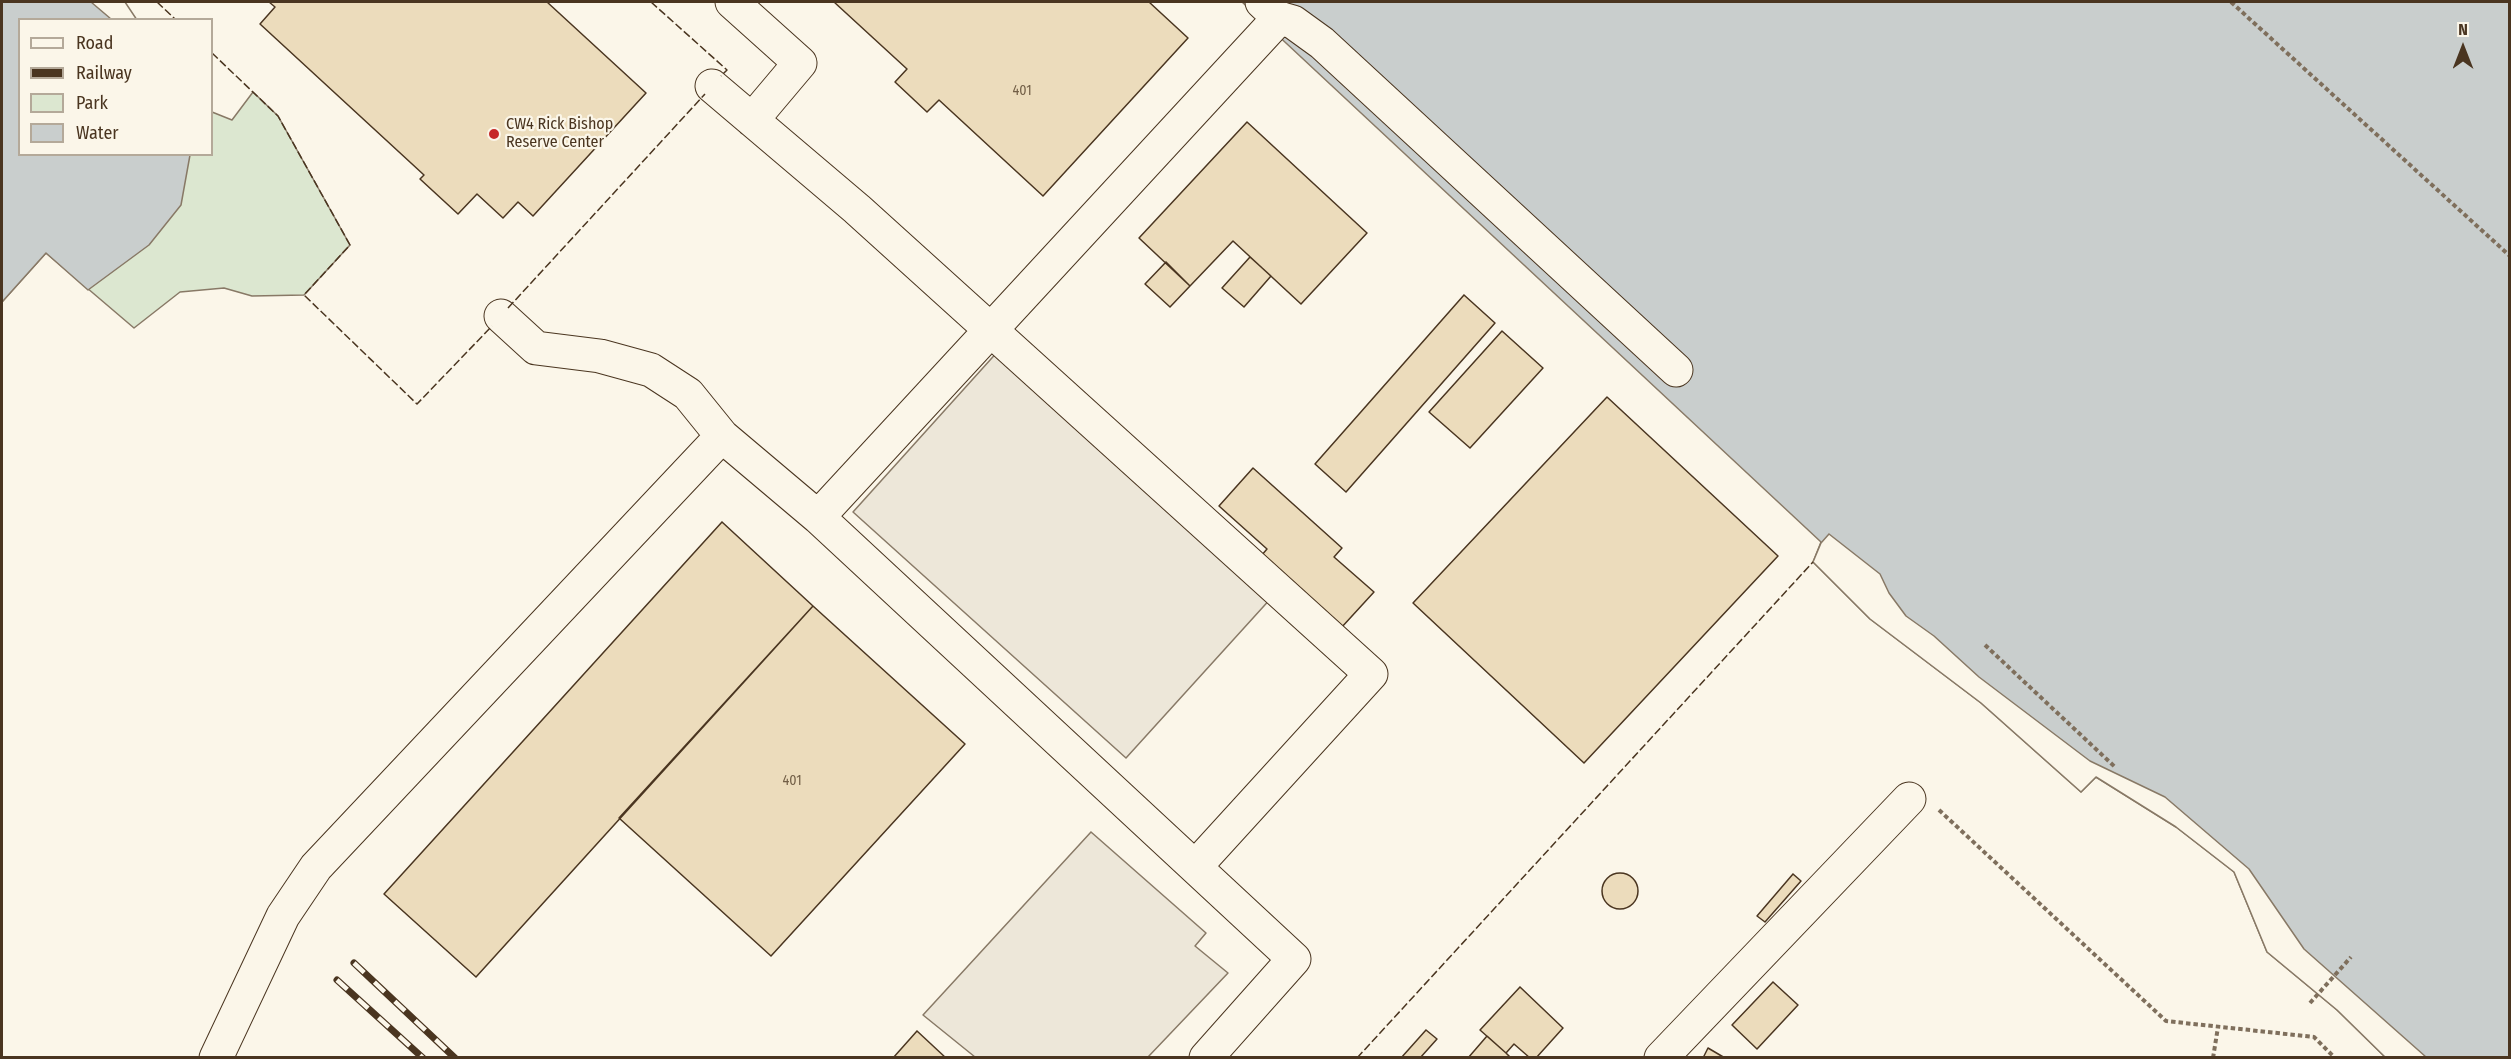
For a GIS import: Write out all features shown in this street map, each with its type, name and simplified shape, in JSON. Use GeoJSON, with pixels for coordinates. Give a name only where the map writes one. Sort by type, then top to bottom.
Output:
{"type":"FeatureCollection","features":[{"type":"Feature","properties":{"kind":"lane"},"geometry":{"type":"LineString","coordinates":[[732,2],[800,63],[752,120]]}},
{"type":"Feature","properties":{"kind":"lane"},"geometry":{"type":"LineString","coordinates":[[818,517],[991,330],[1271,10],[1293,22],[1322,43],[1676,370]]}},
{"type":"Feature","properties":{"kind":"lane"},"geometry":{"type":"LineString","coordinates":[[712,86],[857,209],[1371,674],[1195,867]]}},
{"type":"Feature","properties":{"kind":"lane"},"geometry":{"type":"LineString","coordinates":[[501,316],[536,348],[600,356],[651,370],[688,394],[722,436],[818,517],[1294,958],[1206,1058]]}},
{"type":"Feature","properties":{"kind":"lane"},"geometry":{"type":"LineString","coordinates":[[216,1058],[283,916],[316,867],[722,436]]}},
{"type":"Feature","properties":{"kind":"lane"},"geometry":{"type":"LineString","coordinates":[[1660,1058],[1909,799]]}},
{"type":"Feature","properties":{"kind":"path"},"geometry":{"type":"LineString","coordinates":[[2231,2],[2510,256]]}},
{"type":"Feature","properties":{"kind":"path"},"geometry":{"type":"LineString","coordinates":[[1985,645],[2115,767]]}},
{"type":"Feature","properties":{"kind":"path"},"geometry":{"type":"LineString","coordinates":[[1909,799],[1924,796],[2166,1021],[2313,1037],[2335,1058]]}},
{"type":"Feature","properties":{"kind":"path"},"geometry":{"type":"LineString","coordinates":[[2310,1003],[2351,957]]}},
{"type":"Feature","properties":{"kind":"path"},"geometry":{"type":"LineString","coordinates":[[2212,1058],[2218,1027]]}},
{"type":"Feature","properties":{"kind":"green space"},"geometry":{"type":"Polygon","coordinates":[[[2,2],[18,18],[18,156],[213,156],[213,112],[232,120],[253,92],[278,116],[350,245],[304,295],[252,296],[224,288],[180,292],[134,328],[46,253],[2,302],[2,2]]]}},
{"type":"Feature","properties":{"kind":"shaded area"},"geometry":{"type":"Polygon","coordinates":[[[1000,349],[1273,596],[1126,758],[853,512],[1000,349]]]}},
{"type":"Feature","properties":{"kind":"shaded area"},"geometry":{"type":"Polygon","coordinates":[[[1091,832],[1206,933],[1195,946],[1228,973],[1148,1057],[975,1057],[923,1015],[1091,832]]]}},
{"type":"Feature","properties":{"kind":"water"},"geometry":{"type":"Polygon","coordinates":[[[2,2],[121,2],[133,18],[18,18],[18,156],[190,156],[181,205],[149,245],[88,290],[46,253],[2,302],[2,2]]]}},
{"type":"Feature","properties":{"kind":"water"},"geometry":{"type":"Polygon","coordinates":[[[1242,2],[2509,2],[2509,1057],[2385,1057],[2337,1010],[2267,952],[2234,872],[2176,827],[2096,777],[2081,792],[1981,703],[1870,619],[1813,562],[1821,542],[1242,2]]]}},
{"type":"Feature","properties":{"kind":"pier"},"geometry":{"type":"Polygon","coordinates":[[[91,2],[125,2],[136,18],[110,18],[91,2]]]}},
{"type":"Feature","properties":{"kind":"pier"},"geometry":{"type":"Polygon","coordinates":[[[1829,534],[1880,574],[1889,593],[1906,616],[1934,636],[1979,677],[2090,761],[2165,797],[2249,869],[2304,949],[2426,1057],[2385,1057],[2337,1010],[2267,952],[2234,872],[2176,827],[2096,777],[2081,792],[1981,703],[1870,619],[1813,562],[1821,543],[1829,534]]]}},
{"type":"Feature","properties":{"kind":"building","name":"CW4 Rick Bishop Reserve Center"},"geometry":{"type":"Polygon","coordinates":[[[269,2],[547,2],[646,93],[533,216],[518,202],[503,218],[477,194],[458,214],[420,179],[424,175],[260,24],[275,7],[269,2]]]}},
{"type":"Feature","properties":{"kind":"building"},"geometry":{"type":"Polygon","coordinates":[[[834,2],[1149,2],[1188,38],[1043,196],[939,100],[927,112],[895,82],[907,69],[834,2]]]}},
{"type":"Feature","properties":{"kind":"building"},"geometry":{"type":"Polygon","coordinates":[[[1247,122],[1367,233],[1301,304],[1233,241],[1190,286],[1139,238],[1247,122]]]}},
{"type":"Feature","properties":{"kind":"building"},"geometry":{"type":"Polygon","coordinates":[[[1250,257],[1271,276],[1244,307],[1222,288],[1250,257]]]}},
{"type":"Feature","properties":{"kind":"building"},"geometry":{"type":"Polygon","coordinates":[[[1166,262],[1190,286],[1170,307],[1145,284],[1166,262]]]}},
{"type":"Feature","properties":{"kind":"building"},"geometry":{"type":"Polygon","coordinates":[[[1464,295],[1495,323],[1346,492],[1315,464],[1464,295]]]}},
{"type":"Feature","properties":{"kind":"building"},"geometry":{"type":"Polygon","coordinates":[[[1502,331],[1543,368],[1470,448],[1429,412],[1502,331]]]}},
{"type":"Feature","properties":{"kind":"building"},"geometry":{"type":"Polygon","coordinates":[[[1607,397],[1778,556],[1584,763],[1413,603],[1607,397]]]}},
{"type":"Feature","properties":{"kind":"building"},"geometry":{"type":"Polygon","coordinates":[[[1253,468],[1342,548],[1334,557],[1374,592],[1341,628],[1261,556],[1267,549],[1219,506],[1253,468]]]}},
{"type":"Feature","properties":{"kind":"building"},"geometry":{"type":"Polygon","coordinates":[[[722,522],[813,606],[476,977],[384,894],[722,522]]]}},
{"type":"Feature","properties":{"kind":"building"},"geometry":{"type":"Polygon","coordinates":[[[813,606],[965,744],[771,956],[619,818],[813,606]]]}},
{"type":"Feature","properties":{"kind":"building"},"geometry":{"type":"Polygon","coordinates":[[[1620,873],[1632,879],[1638,891],[1632,903],[1620,909],[1608,903],[1602,891],[1608,879],[1620,873]]]}},
{"type":"Feature","properties":{"kind":"building"},"geometry":{"type":"Polygon","coordinates":[[[1793,874],[1801,881],[1765,922],[1757,916],[1793,874]]]}},
{"type":"Feature","properties":{"kind":"building"},"geometry":{"type":"Polygon","coordinates":[[[1773,982],[1798,1005],[1757,1049],[1732,1025],[1773,982]]]}},
{"type":"Feature","properties":{"kind":"building"},"geometry":{"type":"Polygon","coordinates":[[[1520,987],[1563,1028],[1536,1058],[1530,1058],[1514,1044],[1506,1053],[1480,1030],[1520,987]]]}},
{"type":"Feature","properties":{"kind":"building"},"geometry":{"type":"Polygon","coordinates":[[[1426,1030],[1437,1039],[1420,1058],[1401,1058],[1426,1030]]]}},
{"type":"Feature","properties":{"kind":"building"},"geometry":{"type":"Polygon","coordinates":[[[917,1031],[946,1058],[893,1058],[917,1031]]]}},
{"type":"Feature","properties":{"kind":"building"},"geometry":{"type":"Polygon","coordinates":[[[1487,1036],[1506,1053],[1511,1058],[1468,1058],[1487,1036]]]}},
{"type":"Feature","properties":{"kind":"building"},"geometry":{"type":"Polygon","coordinates":[[[1708,1048],[1725,1058],[1703,1058],[1708,1048]]]}},
{"type":"Feature","properties":{"kind":"railway"},"geometry":{"type":"LineString","coordinates":[[354,963],[455,1058]]}},
{"type":"Feature","properties":{"kind":"railway"},"geometry":{"type":"LineString","coordinates":[[337,980],[423,1058]]}},
{"type":"Feature","properties":{"kind":"fence"},"geometry":{"type":"LineString","coordinates":[[157,2],[174,18]]}},
{"type":"Feature","properties":{"kind":"fence"},"geometry":{"type":"LineString","coordinates":[[651,2],[727,70],[721,76]]}},
{"type":"Feature","properties":{"kind":"fence"},"geometry":{"type":"LineString","coordinates":[[213,54],[278,116],[350,245],[304,295],[417,404],[492,326]]}},
{"type":"Feature","properties":{"kind":"fence"},"geometry":{"type":"LineString","coordinates":[[508,308],[705,94]]}},
{"type":"Feature","properties":{"kind":"fence"},"geometry":{"type":"LineString","coordinates":[[1357,1058],[1813,562]]}},
{"type":"Feature","properties":{"kind":"place","name":"CW4 Rick Bishop Reserve Center"},"geometry":{"type":"Point","coordinates":[494,134]}}]}
